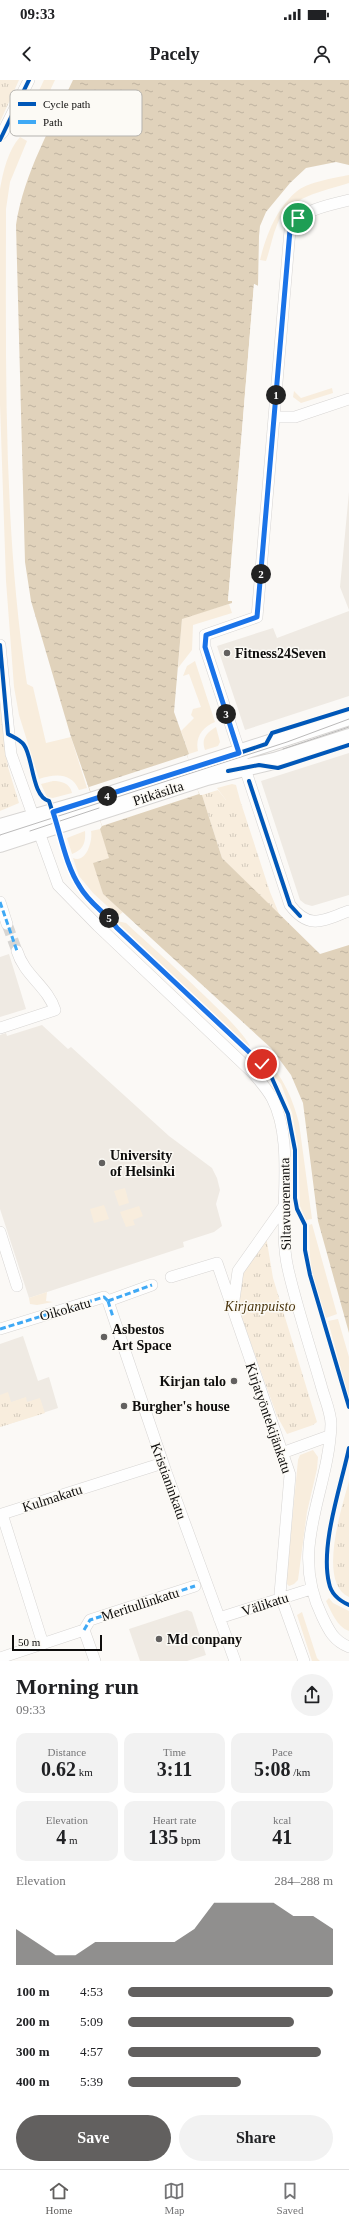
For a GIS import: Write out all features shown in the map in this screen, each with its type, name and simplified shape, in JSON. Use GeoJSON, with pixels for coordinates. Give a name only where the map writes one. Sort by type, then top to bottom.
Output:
{"type":"FeatureCollection","features":[{"type":"Feature","properties":{"kind":"main road"},"geometry":{"type":"LineString","coordinates":[[242,760],[349,717]]}},
{"type":"Feature","properties":{"kind":"main road"},"geometry":{"type":"LineString","coordinates":[[242,760],[274,761],[349,737]]}},
{"type":"Feature","properties":{"kind":"main road","name":"Pitkäsilta"},"geometry":{"type":"LineString","coordinates":[[37,824],[242,760]]}},
{"type":"Feature","properties":{"kind":"main road"},"geometry":{"type":"LineString","coordinates":[[0,827],[37,824]]}},
{"type":"Feature","properties":{"kind":"main road"},"geometry":{"type":"LineString","coordinates":[[0,844],[37,824]]}},
{"type":"Feature","properties":{"kind":"street"},"geometry":{"type":"LineString","coordinates":[[24,90],[29,80]]}},
{"type":"Feature","properties":{"kind":"street"},"geometry":{"type":"LineString","coordinates":[[2,133],[10,117]]}},
{"type":"Feature","properties":{"kind":"street"},"geometry":{"type":"LineString","coordinates":[[349,200],[306,213],[298,218],[290,230],[257,617],[206,635],[205,647],[290,905],[300,916],[309,922],[317,922],[349,912]]}},
{"type":"Feature","properties":{"kind":"street"},"geometry":{"type":"LineString","coordinates":[[274,417],[295,417],[349,399]]}},
{"type":"Feature","properties":{"kind":"street","name":"Siltavuorenranta"},"geometry":{"type":"LineString","coordinates":[[0,645],[12,754],[56,880],[66,894],[234,1055],[265,1088],[272,1098],[281,1129],[285,1165],[285,1254],[331,1422],[308,1555],[311,1588],[329,1631],[335,1640],[349,1647]]}},
{"type":"Feature","properties":{"kind":"street"},"geometry":{"type":"LineString","coordinates":[[0,902],[7,924]]}},
{"type":"Feature","properties":{"kind":"street"},"geometry":{"type":"LineString","coordinates":[[0,1028],[56,1010],[51,998],[21,964],[17,951]]}},
{"type":"Feature","properties":{"kind":"street","name":"Kirjatyöntekijänkatu"},"geometry":{"type":"LineString","coordinates":[[232,1311],[238,1270],[284,1206]]}},
{"type":"Feature","properties":{"kind":"street"},"geometry":{"type":"LineString","coordinates":[[0,1232],[17,1286]]}},
{"type":"Feature","properties":{"kind":"street","name":"Kirjatyöntekijänkatu"},"geometry":{"type":"LineString","coordinates":[[172,1277],[217,1263],[232,1311],[290,1475],[280,1585],[281,1598],[304,1661]]}},
{"type":"Feature","properties":{"kind":"street","name":"Oikokatu"},"geometry":{"type":"LineString","coordinates":[[0,1329],[104,1297],[108,1301],[152,1285]]}},
{"type":"Feature","properties":{"kind":"street","name":"Kristianinkatu"},"geometry":{"type":"LineString","coordinates":[[108,1301],[163,1463],[235,1661]]}},
{"type":"Feature","properties":{"kind":"street"},"geometry":{"type":"LineString","coordinates":[[282,1453],[329,1436]]}},
{"type":"Feature","properties":{"kind":"street","name":"Kulmakatu"},"geometry":{"type":"LineString","coordinates":[[43,1644],[2,1514],[163,1463]]}},
{"type":"Feature","properties":{"kind":"street","name":"Meritullinkatu"},"geometry":{"type":"LineString","coordinates":[[0,1658],[84,1630],[90,1620],[195,1586]]}},
{"type":"Feature","properties":{"kind":"street","name":"Välikatu"},"geometry":{"type":"LineString","coordinates":[[219,1618],[311,1588]]}},
{"type":"Feature","properties":{"kind":"street"},"geometry":{"type":"LineString","coordinates":[[84,1630],[95,1661]]}},
{"type":"Feature","properties":{"kind":"shaded area"},"geometry":{"type":"Polygon","coordinates":[[[349,492],[349,610],[340,587],[349,492]]]}},
{"type":"Feature","properties":{"kind":"shaded area"},"geometry":{"type":"Polygon","coordinates":[[[349,611],[349,696],[245,730],[217,646],[273,628],[277,638],[349,611]]]}},
{"type":"Feature","properties":{"kind":"shaded area"},"geometry":{"type":"Polygon","coordinates":[[[349,753],[349,895],[312,906],[305,904],[300,900],[261,781],[349,753]]]}},
{"type":"Feature","properties":{"kind":"shaded area"},"geometry":{"type":"Polygon","coordinates":[[[9,954],[26,1009],[0,1017],[0,957],[9,954]]]}},
{"type":"Feature","properties":{"kind":"shaded area","name":"University of Helsinki"},"geometry":{"type":"Polygon","coordinates":[[[42,1025],[68,1049],[71,1047],[169,1136],[212,1168],[217,1178],[220,1190],[216,1204],[222,1226],[214,1232],[183,1242],[184,1247],[29,1298],[0,1209],[0,1035],[6,1033],[7,1036],[42,1025]]]}},
{"type":"Feature","properties":{"kind":"shaded area"},"geometry":{"type":"Polygon","coordinates":[[[23,1336],[38,1381],[49,1377],[58,1408],[0,1427],[0,1344],[23,1336]]]}},
{"type":"Feature","properties":{"kind":"shaded area"},"geometry":{"type":"Polygon","coordinates":[[[187,1610],[192,1612],[206,1655],[187,1661],[140,1661],[129,1629],[187,1610]]]}},
{"type":"Feature","properties":{"kind":"green space"},"geometry":{"type":"Polygon","coordinates":[[[0,80],[19,80],[14,90],[10,90],[10,100],[0,122],[0,80]]]}},
{"type":"Feature","properties":{"kind":"green space"},"geometry":{"type":"Polygon","coordinates":[[[44,80],[55,80],[50,90],[39,90],[44,80]]]}},
{"type":"Feature","properties":{"kind":"green space"},"geometry":{"type":"Polygon","coordinates":[[[20,137],[27,141],[10,182],[6,209],[6,387],[10,506],[19,625],[27,684],[33,687],[46,743],[71,737],[87,788],[79,790],[76,784],[67,777],[51,776],[39,779],[19,715],[14,687],[6,581],[0,404],[0,189],[4,169],[9,155],[20,137]]]}},
{"type":"Feature","properties":{"kind":"green space"},"geometry":{"type":"Polygon","coordinates":[[[349,175],[349,183],[307,196],[289,208],[282,215],[277,225],[266,261],[260,260],[265,242],[277,215],[296,192],[314,183],[349,175]]]}},
{"type":"Feature","properties":{"kind":"green space"},"geometry":{"type":"Polygon","coordinates":[[[332,388],[333,393],[301,403],[293,397],[294,391],[301,398],[332,388]]]}},
{"type":"Feature","properties":{"kind":"green space"},"geometry":{"type":"Polygon","coordinates":[[[229,604],[232,613],[193,625],[192,650],[178,668],[182,618],[229,604]]]}},
{"type":"Feature","properties":{"kind":"green space"},"geometry":{"type":"Polygon","coordinates":[[[195,661],[215,722],[206,727],[200,734],[197,746],[198,751],[189,754],[181,731],[194,718],[191,715],[193,709],[201,707],[189,674],[183,676],[187,666],[195,661]]]}},
{"type":"Feature","properties":{"kind":"green space"},"geometry":{"type":"Polygon","coordinates":[[[0,703],[8,767],[19,803],[0,811],[0,703]]]}},
{"type":"Feature","properties":{"kind":"green space"},"geometry":{"type":"Polygon","coordinates":[[[216,727],[220,742],[218,746],[205,750],[204,739],[216,727]]]}},
{"type":"Feature","properties":{"kind":"green space"},"geometry":{"type":"Polygon","coordinates":[[[59,781],[67,785],[72,793],[53,798],[47,797],[41,784],[59,781]]]}},
{"type":"Feature","properties":{"kind":"green space"},"geometry":{"type":"Polygon","coordinates":[[[232,784],[236,785],[240,800],[226,800],[217,788],[232,784]]]}},
{"type":"Feature","properties":{"kind":"green space"},"geometry":{"type":"Polygon","coordinates":[[[218,790],[226,800],[240,800],[270,892],[280,916],[222,858],[202,795],[218,790]]]}},
{"type":"Feature","properties":{"kind":"green space"},"geometry":{"type":"Polygon","coordinates":[[[100,829],[110,858],[94,863],[103,894],[123,912],[118,916],[93,893],[79,876],[73,858],[82,858],[85,855],[90,846],[91,831],[100,829]]]}},
{"type":"Feature","properties":{"kind":"green space"},"geometry":{"type":"Polygon","coordinates":[[[85,831],[83,846],[72,854],[67,838],[85,831]]]}},
{"type":"Feature","properties":{"kind":"green space"},"geometry":{"type":"Polygon","coordinates":[[[117,921],[126,923],[194,985],[232,1023],[245,1038],[250,1047],[238,1038],[117,924],[117,921]]]}},
{"type":"Feature","properties":{"kind":"green space"},"geometry":{"type":"Polygon","coordinates":[[[261,1053],[275,1069],[285,1085],[296,1112],[299,1123],[312,1219],[306,1220],[300,1206],[298,1147],[292,1113],[281,1084],[257,1056],[261,1053]]]}},
{"type":"Feature","properties":{"kind":"green space"},"geometry":{"type":"Polygon","coordinates":[[[125,1188],[129,1203],[119,1206],[114,1191],[125,1188]]]}},
{"type":"Feature","properties":{"kind":"green space"},"geometry":{"type":"Polygon","coordinates":[[[104,1205],[109,1219],[94,1223],[90,1209],[104,1205]]]}},
{"type":"Feature","properties":{"kind":"green space"},"geometry":{"type":"Polygon","coordinates":[[[139,1206],[143,1216],[133,1220],[135,1225],[126,1227],[120,1212],[139,1206]]]}},
{"type":"Feature","properties":{"kind":"green space"},"geometry":{"type":"Polygon","coordinates":[[[312,1224],[337,1314],[326,1318],[312,1273],[309,1225],[312,1224]]]}},
{"type":"Feature","properties":{"kind":"green space","name":"Kirjanpuisto"},"geometry":{"type":"Polygon","coordinates":[[[266,1236],[273,1278],[317,1422],[313,1425],[287,1434],[277,1416],[237,1305],[242,1271],[266,1236]]]}},
{"type":"Feature","properties":{"kind":"green space"},"geometry":{"type":"Polygon","coordinates":[[[47,1292],[46,1301],[53,1302],[37,1305],[30,1304],[29,1298],[47,1292]]]}},
{"type":"Feature","properties":{"kind":"green space"},"geometry":{"type":"Polygon","coordinates":[[[338,1319],[349,1357],[349,1399],[328,1321],[338,1319]]]}},
{"type":"Feature","properties":{"kind":"green space"},"geometry":{"type":"Polygon","coordinates":[[[8,1392],[11,1402],[26,1397],[27,1402],[40,1398],[45,1413],[0,1427],[0,1395],[8,1392]]]}},
{"type":"Feature","properties":{"kind":"green space"},"geometry":{"type":"Polygon","coordinates":[[[313,1450],[318,1457],[317,1469],[307,1512],[298,1580],[289,1586],[286,1583],[298,1460],[300,1455],[313,1450]]]}},
{"type":"Feature","properties":{"kind":"green space"},"geometry":{"type":"Polygon","coordinates":[[[349,1481],[349,1597],[340,1589],[335,1577],[333,1561],[337,1525],[349,1481]]]}},
{"type":"Feature","properties":{"kind":"green space"},"geometry":{"type":"Polygon","coordinates":[[[329,1598],[333,1603],[349,1611],[349,1631],[341,1626],[335,1618],[326,1601],[329,1598]]]}},
{"type":"Feature","properties":{"kind":"green space"},"geometry":{"type":"Polygon","coordinates":[[[302,1612],[317,1658],[320,1661],[312,1661],[297,1615],[302,1612]]]}},
{"type":"Feature","properties":{"kind":"water"},"geometry":{"type":"Polygon","coordinates":[[[73,80],[349,80],[349,165],[336,162],[306,168],[290,183],[266,212],[260,226],[258,286],[254,284],[228,601],[232,601],[232,603],[182,619],[174,712],[189,754],[187,755],[198,791],[200,795],[202,795],[222,858],[320,954],[349,945],[349,1333],[318,1221],[303,1103],[291,1075],[271,1048],[103,894],[93,863],[109,858],[100,829],[102,826],[71,737],[31,601],[25,562],[16,225],[20,206],[25,187],[46,136],[142,136],[142,90],[68,90],[73,80]]]}},
{"type":"Feature","properties":{"kind":"pier"},"geometry":{"type":"Polygon","coordinates":[[[254,284],[258,286],[258,288],[255,287],[230,599],[232,601],[228,601],[254,284]]]}},
{"type":"Feature","properties":{"kind":"pier"},"geometry":{"type":"Polygon","coordinates":[[[187,755],[199,794],[102,826],[89,787],[187,755]]]}},
{"type":"Feature","properties":{"kind":"tunnel"},"geometry":{"type":"LineString","coordinates":[[7,924],[17,951]]}},
{"type":"Feature","properties":{"kind":"tram line"},"geometry":{"type":"LineString","coordinates":[[0,835],[287,742],[349,719]]}},
{"type":"Feature","properties":{"kind":"tram line"},"geometry":{"type":"LineString","coordinates":[[283,749],[349,727]]}},
{"type":"Feature","properties":{"kind":"tram line"},"geometry":{"type":"LineString","coordinates":[[30,831],[99,808]]}},
{"type":"Feature","properties":{"kind":"marked path"},"geometry":{"type":"LineString","coordinates":[[0,902],[17,951]]}},
{"type":"Feature","properties":{"kind":"marked path"},"geometry":{"type":"LineString","coordinates":[[108,1301],[152,1285]]}},
{"type":"Feature","properties":{"kind":"marked path"},"geometry":{"type":"LineString","coordinates":[[0,1329],[104,1297],[108,1301]]}},
{"type":"Feature","properties":{"kind":"marked path"},"geometry":{"type":"LineString","coordinates":[[108,1301],[113,1317]]}},
{"type":"Feature","properties":{"kind":"marked path"},"geometry":{"type":"LineString","coordinates":[[84,1630],[90,1620],[195,1586]]}},
{"type":"Feature","properties":{"kind":"cycle path"},"geometry":{"type":"LineString","coordinates":[[24,90],[29,80]]}},
{"type":"Feature","properties":{"kind":"cycle path"},"geometry":{"type":"LineString","coordinates":[[0,140],[10,119]]}},
{"type":"Feature","properties":{"kind":"cycle path"},"geometry":{"type":"LineString","coordinates":[[0,645],[8,734],[21,742],[27,751],[36,785],[43,798],[49,801],[67,858],[80,888],[88,899],[117,928],[252,1055],[271,1076],[288,1114],[295,1150],[295,1198],[297,1209],[305,1225],[305,1250],[310,1275],[349,1407]]}},
{"type":"Feature","properties":{"kind":"cycle path"},"geometry":{"type":"LineString","coordinates":[[224,758],[266,744],[272,733],[349,709]]}},
{"type":"Feature","properties":{"kind":"cycle path"},"geometry":{"type":"LineString","coordinates":[[228,771],[259,765],[278,768],[349,745]]}},
{"type":"Feature","properties":{"kind":"cycle path"},"geometry":{"type":"LineString","coordinates":[[249,781],[290,905],[300,916]]}},
{"type":"Feature","properties":{"kind":"cycle path"},"geometry":{"type":"LineString","coordinates":[[349,1448],[329,1534],[327,1551],[327,1568],[330,1587],[339,1599],[349,1605]]}},
{"type":"Feature","properties":{"kind":"place","name":"Fitness24Seven"},"geometry":{"type":"Point","coordinates":[227,653]}},
{"type":"Feature","properties":{"kind":"place","name":"University of Helsinki"},"geometry":{"type":"Point","coordinates":[102,1163]}},
{"type":"Feature","properties":{"kind":"place","name":"Asbestos Art Space"},"geometry":{"type":"Point","coordinates":[104,1337]}},
{"type":"Feature","properties":{"kind":"place","name":"Kirjan talo"},"geometry":{"type":"Point","coordinates":[234,1381]}},
{"type":"Feature","properties":{"kind":"place","name":"Burgher's house"},"geometry":{"type":"Point","coordinates":[124,1406]}},
{"type":"Feature","properties":{"kind":"place","name":"Md conpany"},"geometry":{"type":"Point","coordinates":[159,1639]}},
{"type":"Feature","properties":{"kind":"route"},"geometry":{"type":"LineString","coordinates":[[262,1064],[117,928],[106,914],[85,896],[74,878],[53,812],[239,753],[205,647],[206,635],[257,617],[290,230],[298,218]]}}]}
